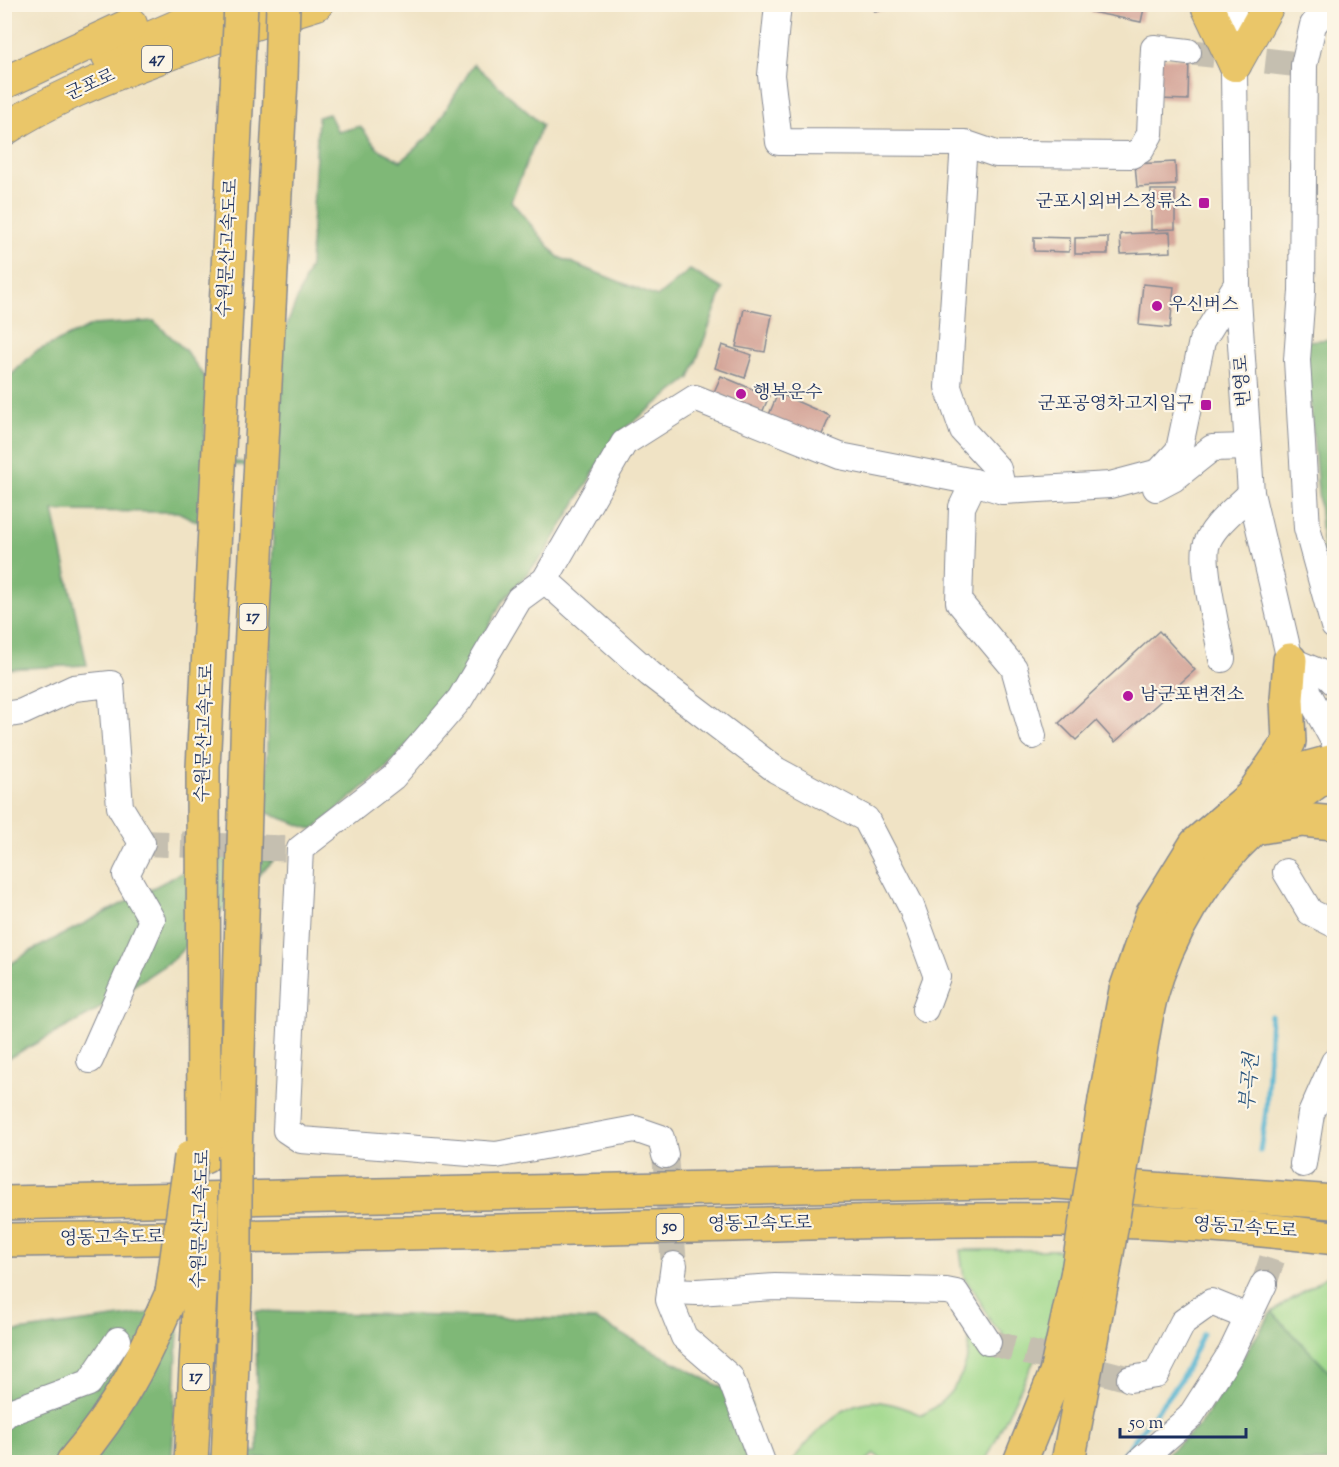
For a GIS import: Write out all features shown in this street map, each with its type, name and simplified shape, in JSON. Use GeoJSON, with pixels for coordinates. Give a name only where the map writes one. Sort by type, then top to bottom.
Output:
{"type":"FeatureCollection","features":[{"type":"Feature","properties":{"kind":"highway","name":"수원문산고속도로"},"geometry":{"type":"LineString","coordinates":[[228,1462],[235,1290],[210,1156],[205,1067],[203,768],[242,4]]}},
{"type":"Feature","properties":{"kind":"highway","name":"수원문산고속도로"},"geometry":{"type":"LineString","coordinates":[[191,1462],[186,1292],[210,1156],[248,708],[283,4]]}},
{"type":"Feature","properties":{"kind":"highway"},"geometry":{"type":"LineString","coordinates":[[1252,812],[1289,742],[1287,699],[1290,660]]}},
{"type":"Feature","properties":{"kind":"highway"},"geometry":{"type":"LineString","coordinates":[[1252,812],[1301,770],[1335,761]]}},
{"type":"Feature","properties":{"kind":"highway"},"geometry":{"type":"LineString","coordinates":[[1068,1462],[1091,1271],[1119,1101],[1126,990],[1152,915],[1196,844],[1252,812],[1307,791],[1335,767]]}},
{"type":"Feature","properties":{"kind":"highway"},"geometry":{"type":"LineString","coordinates":[[1252,812],[1335,823]]}},
{"type":"Feature","properties":{"kind":"highway","name":"영동고속도로"},"geometry":{"type":"LineString","coordinates":[[4,1203],[1042,1181],[1335,1202]]}},
{"type":"Feature","properties":{"kind":"highway","name":"영동고속도로"},"geometry":{"type":"LineString","coordinates":[[4,1240],[192,1238],[1044,1218],[1270,1229],[1335,1238]]}},
{"type":"Feature","properties":{"kind":"highway"},"geometry":{"type":"LineString","coordinates":[[4,1257],[192,1238]]}},
{"type":"Feature","properties":{"kind":"highway"},"geometry":{"type":"LineString","coordinates":[[1020,1462],[1056,1373],[1091,1271]]}},
{"type":"Feature","properties":{"kind":"highway"},"geometry":{"type":"LineString","coordinates":[[73,1462],[102,1428],[186,1292]]}},
{"type":"Feature","properties":{"kind":"highway"},"geometry":{"type":"LineString","coordinates":[[231,1403],[237,1462]]}},
{"type":"Feature","properties":{"kind":"main road"},"geometry":{"type":"LineString","coordinates":[[4,59],[125,4]]}},
{"type":"Feature","properties":{"kind":"main road","name":"47"},"geometry":{"type":"LineString","coordinates":[[4,83],[179,4]]}},
{"type":"Feature","properties":{"kind":"main road","name":"군포로"},"geometry":{"type":"LineString","coordinates":[[4,107],[114,54],[228,4]]}},
{"type":"Feature","properties":{"kind":"main road","name":"군포로"},"geometry":{"type":"LineString","coordinates":[[4,130],[103,79],[243,27],[317,4]]}},
{"type":"Feature","properties":{"kind":"main road"},"geometry":{"type":"LineString","coordinates":[[1206,4],[1235,65]]}},
{"type":"Feature","properties":{"kind":"main road"},"geometry":{"type":"LineString","coordinates":[[1235,65],[1269,4]]}},
{"type":"Feature","properties":{"kind":"street"},"geometry":{"type":"LineString","coordinates":[[778,4],[771,75],[779,142],[964,143],[996,154],[1132,155],[1141,150],[1150,134],[1154,48],[1188,52]]}},
{"type":"Feature","properties":{"kind":"street","name":"번영로"},"geometry":{"type":"LineString","coordinates":[[1233,4],[1237,284],[1251,494],[1290,660],[1335,741]]}},
{"type":"Feature","properties":{"kind":"street"},"geometry":{"type":"LineString","coordinates":[[1335,7],[1327,8],[1313,25],[1304,65],[1302,291],[1297,360],[1307,528],[1335,626]]}},
{"type":"Feature","properties":{"kind":"street"},"geometry":{"type":"LineString","coordinates":[[964,143],[948,387],[963,431],[998,469],[1003,491]]}},
{"type":"Feature","properties":{"kind":"street"},"geometry":{"type":"LineString","coordinates":[[665,1155],[661,1138],[634,1129],[496,1155],[301,1140],[286,1130],[300,849],[393,777],[460,699],[519,599],[545,580],[624,443],[695,398],[840,456],[975,482],[1003,491],[1110,485],[1159,472],[1179,450],[1202,341],[1237,284]]}},
{"type":"Feature","properties":{"kind":"street"},"geometry":{"type":"LineString","coordinates":[[1110,485],[1131,492],[1150,491],[1173,479],[1212,448],[1248,447]]}},
{"type":"Feature","properties":{"kind":"street"},"geometry":{"type":"LineString","coordinates":[[975,482],[962,507],[960,602],[1014,668],[1033,736]]}},
{"type":"Feature","properties":{"kind":"street"},"geometry":{"type":"LineString","coordinates":[[1222,659],[1209,583],[1206,546],[1216,530],[1251,494]]}},
{"type":"Feature","properties":{"kind":"street"},"geometry":{"type":"LineString","coordinates":[[545,580],[650,674],[776,770],[866,819],[911,906],[938,977],[925,1009]]}},
{"type":"Feature","properties":{"kind":"street"},"geometry":{"type":"LineString","coordinates":[[1290,660],[1332,677]]}},
{"type":"Feature","properties":{"kind":"street"},"geometry":{"type":"LineString","coordinates":[[4,715],[22,712],[74,688],[111,684],[120,807],[142,843],[126,875],[152,920],[90,1060]]}},
{"type":"Feature","properties":{"kind":"street"},"geometry":{"type":"LineString","coordinates":[[1286,872],[1310,912],[1335,924]]}},
{"type":"Feature","properties":{"kind":"street"},"geometry":{"type":"LineString","coordinates":[[1303,1164],[1311,1114],[1335,1062]]}},
{"type":"Feature","properties":{"kind":"street"},"geometry":{"type":"LineString","coordinates":[[674,1264],[669,1300],[684,1337],[730,1377],[762,1462]]}},
{"type":"Feature","properties":{"kind":"street"},"geometry":{"type":"LineString","coordinates":[[1139,1462],[1190,1417],[1231,1353],[1264,1284]]}},
{"type":"Feature","properties":{"kind":"street"},"geometry":{"type":"LineString","coordinates":[[670,1291],[697,1292],[775,1287],[946,1291],[956,1293],[988,1342]]}},
{"type":"Feature","properties":{"kind":"street"},"geometry":{"type":"LineString","coordinates":[[1130,1379],[1156,1375],[1183,1322],[1211,1302],[1248,1317]]}},
{"type":"Feature","properties":{"kind":"street"},"geometry":{"type":"LineString","coordinates":[[4,1416],[89,1383],[118,1340]]}},
{"type":"Feature","properties":{"kind":"green space"},"geometry":{"type":"Polygon","coordinates":[[[474,64],[542,125],[511,201],[558,257],[657,297],[690,270],[723,289],[690,378],[616,435],[546,552],[502,602],[452,695],[385,769],[313,830],[265,812],[275,469],[205,462],[202,524],[178,512],[53,511],[87,665],[5,669],[5,381],[35,352],[93,325],[154,321],[185,350],[207,380],[204,458],[274,466],[280,343],[310,266],[318,117],[329,114],[338,132],[360,126],[378,149],[401,161],[431,134],[474,64]]]}},
{"type":"Feature","properties":{"kind":"green space"},"geometry":{"type":"Polygon","coordinates":[[[1334,339],[1334,559],[1324,560],[1305,341],[1334,339]]]}},
{"type":"Feature","properties":{"kind":"green space"},"geometry":{"type":"Polygon","coordinates":[[[218,854],[273,861],[171,961],[89,1015],[5,1060],[5,968],[29,952],[218,854]]]}},
{"type":"Feature","properties":{"kind":"green space"},"geometry":{"type":"Polygon","coordinates":[[[960,1250],[1065,1250],[1062,1280],[1046,1336],[985,1462],[886,1462],[874,1454],[865,1462],[791,1462],[824,1425],[856,1405],[874,1401],[881,1402],[922,1415],[932,1409],[950,1393],[957,1383],[966,1362],[969,1338],[980,1350],[997,1351],[1003,1333],[992,1324],[975,1292],[964,1278],[960,1250]]]}},
{"type":"Feature","properties":{"kind":"green space"},"geometry":{"type":"Polygon","coordinates":[[[1330,1274],[1334,1281],[1334,1377],[1272,1312],[1330,1274]]]}},
{"type":"Feature","properties":{"kind":"green space"},"geometry":{"type":"Polygon","coordinates":[[[179,1309],[172,1456],[258,1452],[256,1311],[596,1320],[752,1404],[748,1456],[742,1462],[302,1462],[288,1457],[191,1462],[5,1462],[4,1333],[179,1309]]]}},
{"type":"Feature","properties":{"kind":"green space"},"geometry":{"type":"Polygon","coordinates":[[[1272,1312],[1334,1377],[1334,1462],[1158,1462],[1200,1425],[1272,1312]]]}},
{"type":"Feature","properties":{"kind":"building"},"geometry":{"type":"Polygon","coordinates":[[[874,4],[925,4],[925,6],[874,11],[874,4]]]}},
{"type":"Feature","properties":{"kind":"building"},"geometry":{"type":"Polygon","coordinates":[[[1092,4],[1145,4],[1141,22],[1091,12],[1092,4]]]}},
{"type":"Feature","properties":{"kind":"building"},"geometry":{"type":"Polygon","coordinates":[[[1160,58],[1189,59],[1188,100],[1159,99],[1160,58]]]}},
{"type":"Feature","properties":{"kind":"building"},"geometry":{"type":"Polygon","coordinates":[[[1175,162],[1176,185],[1137,187],[1135,164],[1175,162]]]}},
{"type":"Feature","properties":{"kind":"building"},"geometry":{"type":"Polygon","coordinates":[[[1151,190],[1175,190],[1175,229],[1151,230],[1151,190]]]}},
{"type":"Feature","properties":{"kind":"building"},"geometry":{"type":"Polygon","coordinates":[[[1170,232],[1171,252],[1121,254],[1120,234],[1170,232]]]}},
{"type":"Feature","properties":{"kind":"building"},"geometry":{"type":"Polygon","coordinates":[[[1034,237],[1070,238],[1069,252],[1034,251],[1034,237]]]}},
{"type":"Feature","properties":{"kind":"building"},"geometry":{"type":"Polygon","coordinates":[[[1108,237],[1108,254],[1075,254],[1075,238],[1108,237]]]}},
{"type":"Feature","properties":{"kind":"building","name":"우신버스"},"geometry":{"type":"Polygon","coordinates":[[[1143,284],[1174,287],[1170,328],[1139,325],[1143,284]]]}},
{"type":"Feature","properties":{"kind":"building"},"geometry":{"type":"Polygon","coordinates":[[[744,309],[772,315],[765,352],[736,347],[744,309]]]}},
{"type":"Feature","properties":{"kind":"building"},"geometry":{"type":"Polygon","coordinates":[[[722,345],[752,355],[745,378],[715,368],[722,345]]]}},
{"type":"Feature","properties":{"kind":"building","name":"행복운수"},"geometry":{"type":"Polygon","coordinates":[[[721,376],[769,396],[762,413],[714,392],[721,376]]]}},
{"type":"Feature","properties":{"kind":"building"},"geometry":{"type":"Polygon","coordinates":[[[778,393],[830,416],[820,439],[768,417],[778,393]]]}},
{"type":"Feature","properties":{"kind":"building","name":"남군포변전소"},"geometry":{"type":"Polygon","coordinates":[[[1159,631],[1195,670],[1115,742],[1096,721],[1076,740],[1059,723],[1159,631]]]}},
{"type":"Feature","properties":{"kind":"waterway","name":"부곡천"},"geometry":{"type":"LineString","coordinates":[[1260,1151],[1266,1111],[1271,1016]]}},
{"type":"Feature","properties":{"kind":"waterway","name":"부곡천"},"geometry":{"type":"LineString","coordinates":[[1117,1462],[1180,1381],[1203,1334]]}},
{"type":"Feature","properties":{"kind":"tunnel"},"geometry":{"type":"LineString","coordinates":[[1188,52],[1304,65]]}},
{"type":"Feature","properties":{"kind":"tunnel"},"geometry":{"type":"LineString","coordinates":[[142,843],[300,849]]}},
{"type":"Feature","properties":{"kind":"tunnel"},"geometry":{"type":"LineString","coordinates":[[665,1155],[674,1265]]}},
{"type":"Feature","properties":{"kind":"tunnel"},"geometry":{"type":"LineString","coordinates":[[1264,1284],[1303,1164]]}},
{"type":"Feature","properties":{"kind":"tunnel"},"geometry":{"type":"LineString","coordinates":[[988,1342],[1130,1379]]}},
{"type":"Feature","properties":{"kind":"place","name":"군포시외버스정류소"},"geometry":{"type":"Point","coordinates":[1204,203]}},
{"type":"Feature","properties":{"kind":"place","name":"우신버스"},"geometry":{"type":"Point","coordinates":[1157,306]}},
{"type":"Feature","properties":{"kind":"place","name":"행복운수"},"geometry":{"type":"Point","coordinates":[741,394]}},
{"type":"Feature","properties":{"kind":"place","name":"군포공영차고지입구"},"geometry":{"type":"Point","coordinates":[1206,405]}},
{"type":"Feature","properties":{"kind":"place","name":"남군포변전소"},"geometry":{"type":"Point","coordinates":[1128,696]}}]}
